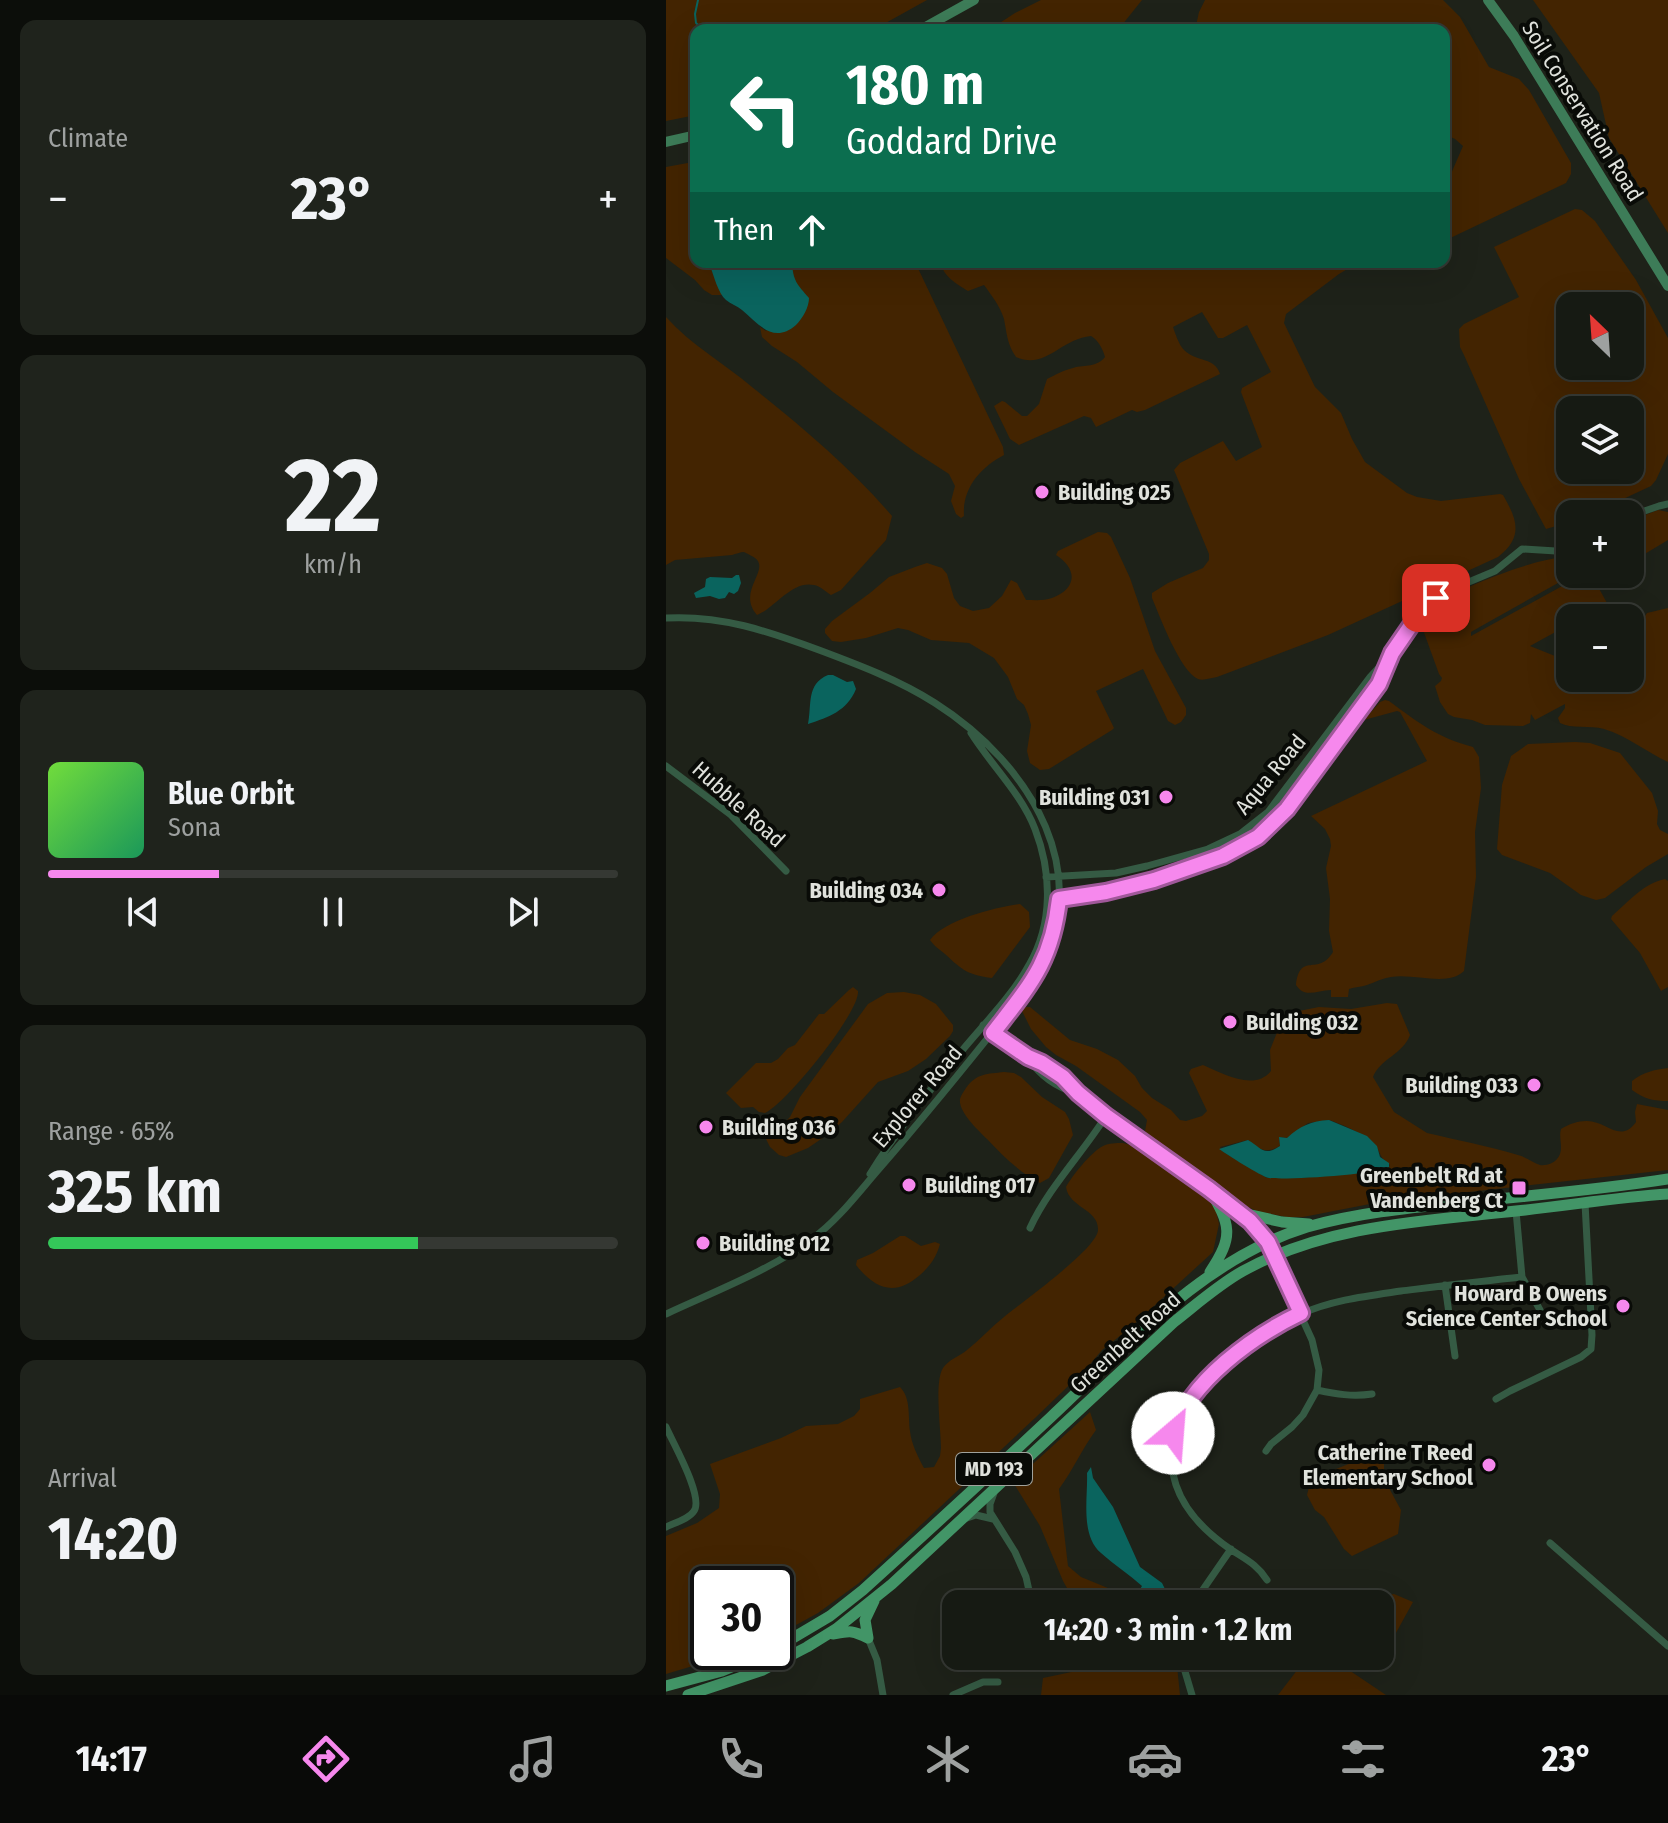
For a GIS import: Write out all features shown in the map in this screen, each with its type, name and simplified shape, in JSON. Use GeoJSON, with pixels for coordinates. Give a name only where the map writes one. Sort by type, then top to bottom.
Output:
{"type":"FeatureCollection","features":[{"type":"Feature","properties":{"kind":"main road"},"geometry":{"type":"LineString","coordinates":[[931,24],[974,0]]}},
{"type":"Feature","properties":{"kind":"main road","name":"Soil Conservation Road"},"geometry":{"type":"LineString","coordinates":[[1488,0],[1514,36],[1668,286]]}},
{"type":"Feature","properties":{"kind":"main road"},"geometry":{"type":"LineString","coordinates":[[666,142],[690,136]]}},
{"type":"Feature","properties":{"kind":"main road","name":"Greenbelt Road"},"geometry":{"type":"LineString","coordinates":[[794,1638],[844,1606],[1178,1299],[1240,1256],[1318,1224],[1352,1216],[1668,1179]]}},
{"type":"Feature","properties":{"kind":"main road"},"geometry":{"type":"LineString","coordinates":[[1204,1280],[1222,1253],[1227,1230],[1222,1210],[1209,1189]]}},
{"type":"Feature","properties":{"kind":"main road","name":"Greenbelt Road"},"geometry":{"type":"LineString","coordinates":[[688,1695],[771,1667],[824,1636],[876,1598],[1174,1322],[1228,1280],[1246,1270],[1324,1238],[1355,1231],[1668,1194]]}},
{"type":"Feature","properties":{"kind":"main road"},"geometry":{"type":"LineString","coordinates":[[1238,1212],[1282,1222],[1318,1224]]}},
{"type":"Feature","properties":{"kind":"main road"},"geometry":{"type":"LineString","coordinates":[[940,1519],[950,1530]]}},
{"type":"Feature","properties":{"kind":"main road"},"geometry":{"type":"LineString","coordinates":[[868,1638],[865,1620],[876,1598]]}},
{"type":"Feature","properties":{"kind":"main road"},"geometry":{"type":"LineString","coordinates":[[824,1636],[850,1630],[868,1638]]}},
{"type":"Feature","properties":{"kind":"main road"},"geometry":{"type":"LineString","coordinates":[[666,1686],[724,1670]]}},
{"type":"Feature","properties":{"kind":"main road"},"geometry":{"type":"LineString","coordinates":[[709,1695],[720,1685]]}},
{"type":"Feature","properties":{"kind":"street"},"geometry":{"type":"LineString","coordinates":[[1644,511],[1668,504]]}},
{"type":"Feature","properties":{"kind":"street","name":"Aqua Road"},"geometry":{"type":"LineString","coordinates":[[1046,877],[1116,873],[1208,849],[1240,834],[1268,812],[1370,677],[1436,598],[1495,571],[1522,549],[1556,551]]}},
{"type":"Feature","properties":{"kind":"street","name":"Explorer Road"},"geometry":{"type":"LineString","coordinates":[[666,618],[733,622],[757,628],[886,676],[938,705],[994,749],[1036,806],[1051,839],[1059,899],[1052,939],[1038,973],[993,1033],[826,1227],[797,1250],[764,1268],[666,1314]]}},
{"type":"Feature","properties":{"kind":"street","name":"Aqua Road"},"geometry":{"type":"LineString","coordinates":[[1048,899],[1106,892],[1154,880],[1223,856],[1258,837],[1287,809],[1379,684],[1392,653]]}},
{"type":"Feature","properties":{"kind":"street","name":"Explorer Road"},"geometry":{"type":"LineString","coordinates":[[856,1195],[904,1123],[1030,965],[1042,936],[1048,899],[1041,847],[1027,813],[967,728]]}},
{"type":"Feature","properties":{"kind":"street","name":"Hubble Road"},"geometry":{"type":"LineString","coordinates":[[666,766],[731,815],[786,871]]}},
{"type":"Feature","properties":{"kind":"street"},"geometry":{"type":"LineString","coordinates":[[983,1025],[1063,1077],[1106,1116],[1238,1212],[1268,1242],[1318,1358],[1319,1378],[1317,1390],[1303,1415],[1266,1451]]}},
{"type":"Feature","properties":{"kind":"street"},"geometry":{"type":"LineString","coordinates":[[1030,1228],[1040,1206],[1106,1116]]}},
{"type":"Feature","properties":{"kind":"street"},"geometry":{"type":"LineString","coordinates":[[1496,1399],[1581,1357],[1591,1349],[1585,1203]]}},
{"type":"Feature","properties":{"kind":"street"},"geometry":{"type":"LineString","coordinates":[[1516,1211],[1522,1277],[1540,1310]]}},
{"type":"Feature","properties":{"kind":"street"},"geometry":{"type":"LineString","coordinates":[[1267,1580],[1258,1567],[1195,1519],[1180,1496],[1171,1448],[1173,1433],[1184,1407],[1207,1380],[1260,1337],[1301,1313],[1369,1295],[1522,1277]]}},
{"type":"Feature","properties":{"kind":"street"},"geometry":{"type":"LineString","coordinates":[[1445,1285],[1455,1356]]}},
{"type":"Feature","properties":{"kind":"street"},"geometry":{"type":"LineString","coordinates":[[1317,1390],[1357,1396],[1372,1394]]}},
{"type":"Feature","properties":{"kind":"street"},"geometry":{"type":"LineString","coordinates":[[666,1427],[694,1487],[697,1503],[691,1515],[666,1527]]}},
{"type":"Feature","properties":{"kind":"street"},"geometry":{"type":"LineString","coordinates":[[999,1484],[990,1504],[990,1512],[1015,1552],[1029,1590]]}},
{"type":"Feature","properties":{"kind":"street"},"geometry":{"type":"LineString","coordinates":[[961,1520],[976,1515],[993,1519]]}},
{"type":"Feature","properties":{"kind":"street"},"geometry":{"type":"LineString","coordinates":[[1550,1543],[1668,1646]]}},
{"type":"Feature","properties":{"kind":"street"},"geometry":{"type":"LineString","coordinates":[[1203,1590],[1231,1549]]}},
{"type":"Feature","properties":{"kind":"street"},"geometry":{"type":"LineString","coordinates":[[868,1638],[877,1660],[883,1695]]}},
{"type":"Feature","properties":{"kind":"street"},"geometry":{"type":"LineString","coordinates":[[1186,1670],[1192,1695]]}},
{"type":"Feature","properties":{"kind":"street"},"geometry":{"type":"LineString","coordinates":[[953,1695],[983,1682],[998,1682]]}},
{"type":"Feature","properties":{"kind":"shaded area"},"geometry":{"type":"Polygon","coordinates":[[[666,0],[927,0],[884,24],[690,24],[690,116],[666,121],[666,0]]]}},
{"type":"Feature","properties":{"kind":"shaded area"},"geometry":{"type":"Polygon","coordinates":[[[1041,0],[1142,0],[1123,24],[998,24],[1041,0]]]}},
{"type":"Feature","properties":{"kind":"shaded area"},"geometry":{"type":"Polygon","coordinates":[[[1205,0],[1443,0],[1460,17],[1489,67],[1519,79],[1529,90],[1571,163],[1571,174],[1566,183],[1450,238],[1450,176],[1463,146],[1450,137],[1450,24],[1196,24],[1205,0]]]}},
{"type":"Feature","properties":{"kind":"shaded area"},"geometry":{"type":"Polygon","coordinates":[[[1533,0],[1668,0],[1668,233],[1609,138],[1599,93],[1533,0]]]}},
{"type":"Feature","properties":{"kind":"shaded area"},"geometry":{"type":"Polygon","coordinates":[[[690,163],[690,268],[711,268],[722,295],[712,295],[704,290],[666,258],[666,167],[690,163]]]}},
{"type":"Feature","properties":{"kind":"shaded area"},"geometry":{"type":"Polygon","coordinates":[[[1575,209],[1582,210],[1595,221],[1643,292],[1556,292],[1556,380],[1644,380],[1644,294],[1668,338],[1668,454],[1656,480],[1651,486],[1621,500],[1556,500],[1556,526],[1546,529],[1519,479],[1460,347],[1459,329],[1464,324],[1519,297],[1494,247],[1575,209]]]}},
{"type":"Feature","properties":{"kind":"shaded area"},"geometry":{"type":"Polygon","coordinates":[[[792,268],[918,268],[1003,447],[1004,455],[981,472],[970,488],[964,516],[961,518],[956,514],[951,501],[955,486],[949,474],[833,392],[762,337],[760,327],[766,331],[795,283],[792,268]]]}},
{"type":"Feature","properties":{"kind":"shaded area"},"geometry":{"type":"Polygon","coordinates":[[[943,268],[1349,268],[1286,314],[1284,323],[1315,387],[1341,413],[1365,462],[1407,493],[1441,501],[1503,495],[1516,528],[1512,542],[1498,557],[1328,635],[1217,677],[1198,679],[1184,666],[1178,655],[1152,593],[1203,568],[1209,560],[1174,470],[1180,463],[1223,441],[1236,461],[1262,447],[1241,392],[1242,388],[1271,372],[1247,325],[1218,338],[1202,312],[1173,327],[1184,350],[1210,362],[1220,374],[1145,410],[1132,410],[1096,427],[1091,418],[1084,416],[1019,445],[1010,439],[994,406],[1002,401],[1022,416],[1027,416],[1039,404],[1047,379],[1070,369],[1098,363],[1105,357],[1103,351],[1091,336],[1070,342],[1036,360],[1016,357],[1002,314],[984,285],[968,291],[943,268]]]}},
{"type":"Feature","properties":{"kind":"shaded area"},"geometry":{"type":"Polygon","coordinates":[[[666,317],[825,448],[892,516],[886,540],[841,590],[831,595],[814,585],[798,587],[757,615],[750,598],[759,563],[752,556],[742,552],[675,560],[666,565],[666,317]]]}},
{"type":"Feature","properties":{"kind":"shaded area"},"geometry":{"type":"Polygon","coordinates":[[[1658,510],[1668,512],[1668,540],[1644,554],[1644,516],[1658,510]]]}},
{"type":"Feature","properties":{"kind":"shaded area"},"geometry":{"type":"Polygon","coordinates":[[[1098,532],[1111,537],[1130,578],[1155,651],[1186,708],[1186,715],[1175,725],[1168,721],[1143,669],[1096,691],[1114,728],[1112,730],[1049,769],[1040,770],[1030,763],[1027,751],[1031,725],[1028,714],[994,658],[969,643],[931,640],[898,628],[841,642],[832,641],[825,633],[832,621],[889,577],[927,563],[942,568],[947,574],[954,598],[960,606],[973,611],[989,608],[1002,596],[1011,580],[1017,583],[1026,600],[1052,598],[1066,589],[1072,578],[1068,566],[1056,555],[1058,551],[1098,532]]]}},
{"type":"Feature","properties":{"kind":"shaded area"},"geometry":{"type":"Polygon","coordinates":[[[1556,558],[1556,584],[1471,632],[1471,636],[1558,588],[1599,588],[1607,603],[1556,604],[1556,632],[1530,646],[1556,656],[1556,692],[1644,692],[1644,618],[1647,613],[1668,608],[1668,762],[1613,732],[1560,723],[1558,718],[1565,704],[1535,720],[1531,714],[1530,723],[1523,726],[1485,725],[1448,714],[1435,686],[1442,678],[1422,627],[1426,619],[1438,605],[1456,593],[1533,563],[1556,558]]]}},
{"type":"Feature","properties":{"kind":"shaded area"},"geometry":{"type":"Polygon","coordinates":[[[1385,700],[1438,734],[1473,747],[1479,757],[1481,788],[1475,832],[1476,877],[1464,971],[1449,978],[1388,978],[1349,989],[1348,997],[1331,997],[1331,990],[1303,992],[1296,985],[1301,969],[1321,963],[1333,952],[1326,868],[1330,839],[1325,829],[1311,816],[1427,761],[1400,712],[1364,720],[1385,700]]]}},
{"type":"Feature","properties":{"kind":"shaded area"},"geometry":{"type":"Polygon","coordinates":[[[1590,743],[1620,753],[1652,793],[1658,811],[1657,824],[1660,830],[1668,834],[1668,854],[1605,898],[1596,900],[1581,895],[1550,873],[1502,855],[1497,849],[1502,785],[1511,756],[1528,744],[1590,743]]]}},
{"type":"Feature","properties":{"kind":"shaded area"},"geometry":{"type":"Polygon","coordinates":[[[1665,879],[1668,881],[1668,987],[1661,991],[1640,953],[1611,919],[1643,889],[1665,879]]]}},
{"type":"Feature","properties":{"kind":"shaded area"},"geometry":{"type":"Polygon","coordinates":[[[1020,904],[1029,912],[1030,927],[992,978],[966,971],[930,940],[958,921],[985,911],[1020,904]]]}},
{"type":"Feature","properties":{"kind":"shaded area"},"geometry":{"type":"Polygon","coordinates":[[[853,987],[858,991],[847,1018],[804,1076],[775,1106],[765,1113],[753,1107],[741,1108],[726,1093],[756,1063],[771,1063],[795,1045],[819,1014],[824,1014],[853,987]]]}},
{"type":"Feature","properties":{"kind":"shaded area"},"geometry":{"type":"Polygon","coordinates":[[[887,993],[920,995],[936,1004],[953,1025],[950,1036],[908,1071],[878,1082],[827,1135],[808,1148],[786,1157],[779,1155],[770,1147],[767,1133],[790,1117],[800,1097],[868,1004],[887,993]]]}},
{"type":"Feature","properties":{"kind":"shaded area"},"geometry":{"type":"Polygon","coordinates":[[[1397,1004],[1410,1035],[1373,1077],[1394,1112],[1427,1133],[1507,1152],[1545,1165],[1559,1156],[1561,1129],[1587,1121],[1624,1131],[1636,1122],[1637,1104],[1668,1110],[1668,1170],[1375,1203],[1303,1217],[1257,1211],[1241,1204],[1153,1141],[1145,1131],[1147,1120],[1140,1112],[1046,1047],[1031,1029],[1022,1011],[1030,1007],[1070,1040],[1118,1060],[1152,1098],[1180,1120],[1186,1121],[1207,1111],[1189,1073],[1191,1069],[1203,1065],[1238,1079],[1264,1077],[1271,1071],[1270,1050],[1278,1030],[1299,1011],[1319,1007],[1351,1009],[1397,1004]],[[1329,1120],[1308,1123],[1287,1138],[1279,1137],[1280,1146],[1271,1150],[1259,1148],[1248,1140],[1220,1147],[1267,1178],[1387,1170],[1390,1165],[1371,1141],[1329,1120]]]}},
{"type":"Feature","properties":{"kind":"shaded area"},"geometry":{"type":"Polygon","coordinates":[[[1668,1068],[1668,1101],[1649,1099],[1632,1090],[1632,1081],[1636,1078],[1668,1068]]]}},
{"type":"Feature","properties":{"kind":"shaded area"},"geometry":{"type":"Polygon","coordinates":[[[1004,1072],[1021,1077],[1042,1097],[1065,1112],[1069,1119],[1073,1135],[1049,1178],[1040,1183],[999,1152],[970,1121],[960,1104],[962,1095],[974,1079],[1004,1072]]]}},
{"type":"Feature","properties":{"kind":"shaded area"},"geometry":{"type":"Polygon","coordinates":[[[1123,1143],[1138,1147],[1215,1207],[1219,1224],[1213,1252],[1102,1350],[1035,1418],[859,1583],[818,1613],[794,1626],[794,1566],[690,1566],[690,1667],[666,1674],[666,1536],[697,1523],[719,1508],[720,1494],[710,1464],[806,1426],[838,1424],[854,1416],[860,1409],[860,1399],[900,1387],[907,1402],[915,1450],[924,1468],[934,1467],[941,1448],[938,1395],[943,1368],[1057,1275],[1095,1238],[1098,1230],[1094,1217],[1072,1200],[1066,1187],[1082,1165],[1108,1144],[1123,1143]]]}},
{"type":"Feature","properties":{"kind":"shaded area"},"geometry":{"type":"Polygon","coordinates":[[[900,1236],[921,1246],[935,1242],[940,1244],[930,1265],[911,1282],[894,1288],[878,1285],[856,1265],[857,1260],[900,1236]]]}},
{"type":"Feature","properties":{"kind":"shaded area"},"geometry":{"type":"Polygon","coordinates":[[[1090,1412],[1096,1430],[1059,1489],[1068,1566],[1081,1577],[1113,1590],[1068,1590],[1040,1526],[1013,1482],[1090,1412]]]}},
{"type":"Feature","properties":{"kind":"shaded area"},"geometry":{"type":"Polygon","coordinates":[[[1381,1451],[1384,1479],[1401,1510],[1398,1534],[1352,1556],[1344,1549],[1324,1517],[1315,1510],[1307,1495],[1311,1479],[1381,1451]]]}},
{"type":"Feature","properties":{"kind":"shaded area"},"geometry":{"type":"Polygon","coordinates":[[[1394,1594],[1413,1602],[1394,1637],[1394,1594]]]}},
{"type":"Feature","properties":{"kind":"shaded area"},"geometry":{"type":"Polygon","coordinates":[[[1081,1670],[1177,1670],[1180,1695],[1041,1695],[1043,1678],[1081,1670]]]}},
{"type":"Feature","properties":{"kind":"shaded area"},"geometry":{"type":"Polygon","coordinates":[[[1297,1670],[1349,1670],[1386,1695],[1278,1695],[1297,1670]]]}},
{"type":"Feature","properties":{"kind":"water"},"geometry":{"type":"Polygon","coordinates":[[[711,268],[792,268],[796,282],[809,298],[808,305],[796,325],[788,331],[773,332],[760,326],[723,297],[711,268]]]}},
{"type":"Feature","properties":{"kind":"water"},"geometry":{"type":"Polygon","coordinates":[[[739,575],[741,583],[734,594],[729,592],[725,598],[719,599],[710,596],[696,598],[694,593],[705,587],[706,579],[732,578],[739,575]]]}},
{"type":"Feature","properties":{"kind":"water"},"geometry":{"type":"Polygon","coordinates":[[[828,675],[853,681],[856,689],[842,708],[808,724],[813,689],[828,675]]]}},
{"type":"Feature","properties":{"kind":"water"},"geometry":{"type":"Polygon","coordinates":[[[1329,1120],[1367,1136],[1389,1167],[1350,1175],[1269,1178],[1219,1149],[1248,1140],[1270,1151],[1280,1146],[1279,1137],[1287,1138],[1306,1125],[1329,1120]]]}},
{"type":"Feature","properties":{"kind":"water"},"geometry":{"type":"Polygon","coordinates":[[[1091,1467],[1093,1478],[1113,1507],[1140,1567],[1162,1583],[1166,1590],[1140,1590],[1142,1586],[1094,1545],[1086,1516],[1087,1473],[1091,1467]]]}},
{"type":"Feature","properties":{"kind":"waterway"},"geometry":{"type":"LineString","coordinates":[[697,24],[695,14],[698,0]]}},
{"type":"Feature","properties":{"kind":"place","name":"Building 025"},"geometry":{"type":"Point","coordinates":[1042,492]}},
{"type":"Feature","properties":{"kind":"place","name":"Building 031"},"geometry":{"type":"Point","coordinates":[1166,797]}},
{"type":"Feature","properties":{"kind":"place","name":"Building 034"},"geometry":{"type":"Point","coordinates":[939,890]}},
{"type":"Feature","properties":{"kind":"place","name":"Building 032"},"geometry":{"type":"Point","coordinates":[1230,1022]}},
{"type":"Feature","properties":{"kind":"place","name":"Building 033"},"geometry":{"type":"Point","coordinates":[1534,1085]}},
{"type":"Feature","properties":{"kind":"place","name":"Building 036"},"geometry":{"type":"Point","coordinates":[706,1127]}},
{"type":"Feature","properties":{"kind":"place","name":"Building 017"},"geometry":{"type":"Point","coordinates":[909,1185]}},
{"type":"Feature","properties":{"kind":"place","name":"Greenbelt Rd at Vandenberg Ct"},"geometry":{"type":"Point","coordinates":[1519,1188]}},
{"type":"Feature","properties":{"kind":"place","name":"Building 012"},"geometry":{"type":"Point","coordinates":[703,1243]}},
{"type":"Feature","properties":{"kind":"place","name":"Howard B Owens Science Center School"},"geometry":{"type":"Point","coordinates":[1623,1306]}},
{"type":"Feature","properties":{"kind":"place","name":"Catherine T Reed Elementary School"},"geometry":{"type":"Point","coordinates":[1489,1465]}},
{"type":"Feature","properties":{"kind":"route"},"geometry":{"type":"LineString","coordinates":[[1173,1433],[1184,1407],[1197,1389],[1248,1345],[1301,1313],[1268,1242],[1250,1221],[1106,1116],[1063,1077],[993,1033],[1030,985],[1045,959],[1059,899],[1154,880],[1223,856],[1258,837],[1287,809],[1379,684],[1392,653],[1414,621],[1436,598]]}}]}
